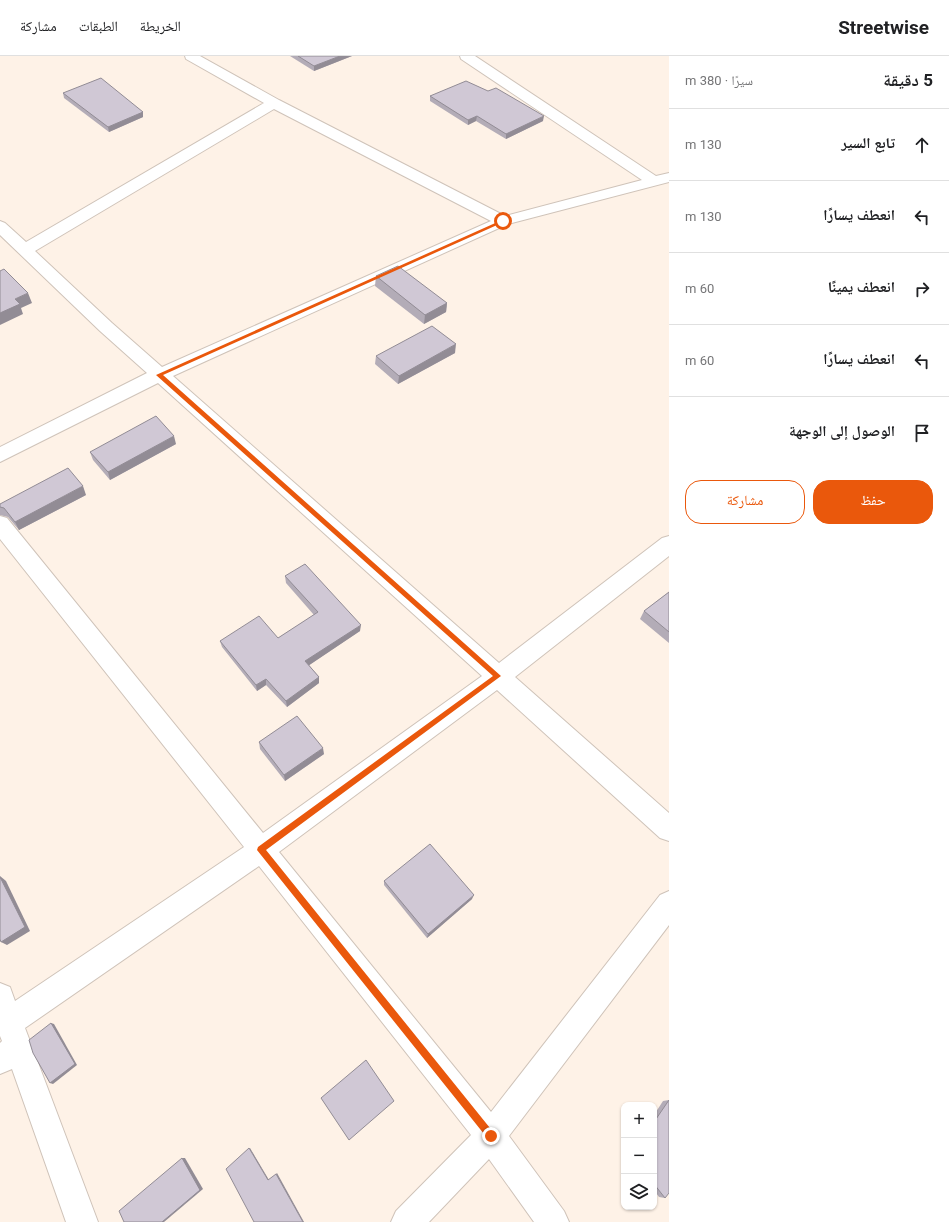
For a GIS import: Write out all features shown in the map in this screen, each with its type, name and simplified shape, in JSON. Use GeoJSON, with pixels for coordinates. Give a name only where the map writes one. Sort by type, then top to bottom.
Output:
{"type":"FeatureCollection","features":[{"type":"Feature","properties":{"kind":"street"},"geometry":{"type":"LineString","coordinates":[[191,56],[274,103],[503,221]]}},
{"type":"Feature","properties":{"kind":"street"},"geometry":{"type":"LineString","coordinates":[[466,56],[662,179]]}},
{"type":"Feature","properties":{"kind":"street"},"geometry":{"type":"LineString","coordinates":[[25,250],[274,103]]}},
{"type":"Feature","properties":{"kind":"street"},"geometry":{"type":"LineString","coordinates":[[0,456],[159,375],[503,221],[662,179]]}},
{"type":"Feature","properties":{"kind":"street"},"geometry":{"type":"LineString","coordinates":[[0,226],[106,328],[669,829]]}},
{"type":"Feature","properties":{"kind":"street"},"geometry":{"type":"LineString","coordinates":[[0,524],[491,1136],[553,1222]]}},
{"type":"Feature","properties":{"kind":"street"},"geometry":{"type":"LineString","coordinates":[[82,1222],[7,1032],[261,850],[498,676],[669,544]]}},
{"type":"Feature","properties":{"kind":"street"},"geometry":{"type":"LineString","coordinates":[[407,1222],[491,1136],[669,904]]}},
{"type":"Feature","properties":{"kind":"building"},"geometry":{"type":"Polygon","coordinates":[[[298,56],[340,56],[314,66],[298,56]]]}},
{"type":"Feature","properties":{"kind":"building"},"geometry":{"type":"Polygon","coordinates":[[[101,78],[143,112],[108,127],[63,93],[101,78]]]}},
{"type":"Feature","properties":{"kind":"building"},"geometry":{"type":"Polygon","coordinates":[[[466,81],[488,91],[496,88],[544,116],[506,134],[477,116],[468,120],[430,96],[466,81]]]}},
{"type":"Feature","properties":{"kind":"building"},"geometry":{"type":"Polygon","coordinates":[[[398,266],[447,303],[425,315],[376,276],[398,266]]]}},
{"type":"Feature","properties":{"kind":"building"},"geometry":{"type":"Polygon","coordinates":[[[4,269],[28,293],[15,299],[20,304],[0,313],[0,271],[4,269]]]}},
{"type":"Feature","properties":{"kind":"building"},"geometry":{"type":"Polygon","coordinates":[[[432,326],[456,344],[399,376],[376,356],[432,326]]]}},
{"type":"Feature","properties":{"kind":"building"},"geometry":{"type":"Polygon","coordinates":[[[156,416],[174,436],[108,472],[90,452],[156,416]]]}},
{"type":"Feature","properties":{"kind":"building"},"geometry":{"type":"Polygon","coordinates":[[[68,468],[83,486],[15,522],[4,508],[0,507],[0,504],[68,468]]]}},
{"type":"Feature","properties":{"kind":"building"},"geometry":{"type":"Polygon","coordinates":[[[305,564],[361,625],[305,661],[319,677],[286,701],[266,679],[256,685],[220,641],[259,616],[278,638],[318,612],[285,576],[305,564]]]}},
{"type":"Feature","properties":{"kind":"building"},"geometry":{"type":"Polygon","coordinates":[[[669,592],[669,632],[644,611],[669,592]]]}},
{"type":"Feature","properties":{"kind":"building"},"geometry":{"type":"Polygon","coordinates":[[[297,716],[323,748],[284,775],[259,742],[297,716]]]}},
{"type":"Feature","properties":{"kind":"building"},"geometry":{"type":"Polygon","coordinates":[[[430,844],[474,895],[428,934],[384,881],[430,844]]]}},
{"type":"Feature","properties":{"kind":"building"},"geometry":{"type":"Polygon","coordinates":[[[0,877],[25,927],[1,942],[0,939],[0,877]]]}},
{"type":"Feature","properties":{"kind":"building"},"geometry":{"type":"Polygon","coordinates":[[[51,1023],[75,1064],[50,1083],[33,1053],[29,1040],[51,1023]]]}},
{"type":"Feature","properties":{"kind":"building"},"geometry":{"type":"Polygon","coordinates":[[[366,1060],[394,1101],[349,1140],[321,1098],[366,1060]]]}},
{"type":"Feature","properties":{"kind":"building"},"geometry":{"type":"Polygon","coordinates":[[[669,1100],[669,1193],[665,1198],[657,1188],[657,1118],[669,1100]]]}},
{"type":"Feature","properties":{"kind":"building"},"geometry":{"type":"Polygon","coordinates":[[[249,1148],[268,1180],[276,1174],[303,1222],[254,1222],[226,1169],[249,1148]]]}},
{"type":"Feature","properties":{"kind":"building"},"geometry":{"type":"Polygon","coordinates":[[[182,1158],[200,1190],[162,1222],[124,1222],[119,1211],[182,1158]]]}},
{"type":"Feature","properties":{"kind":"route"},"geometry":{"type":"LineString","coordinates":[[491,1136],[261,850],[498,676],[159,375],[503,221]]}}]}
